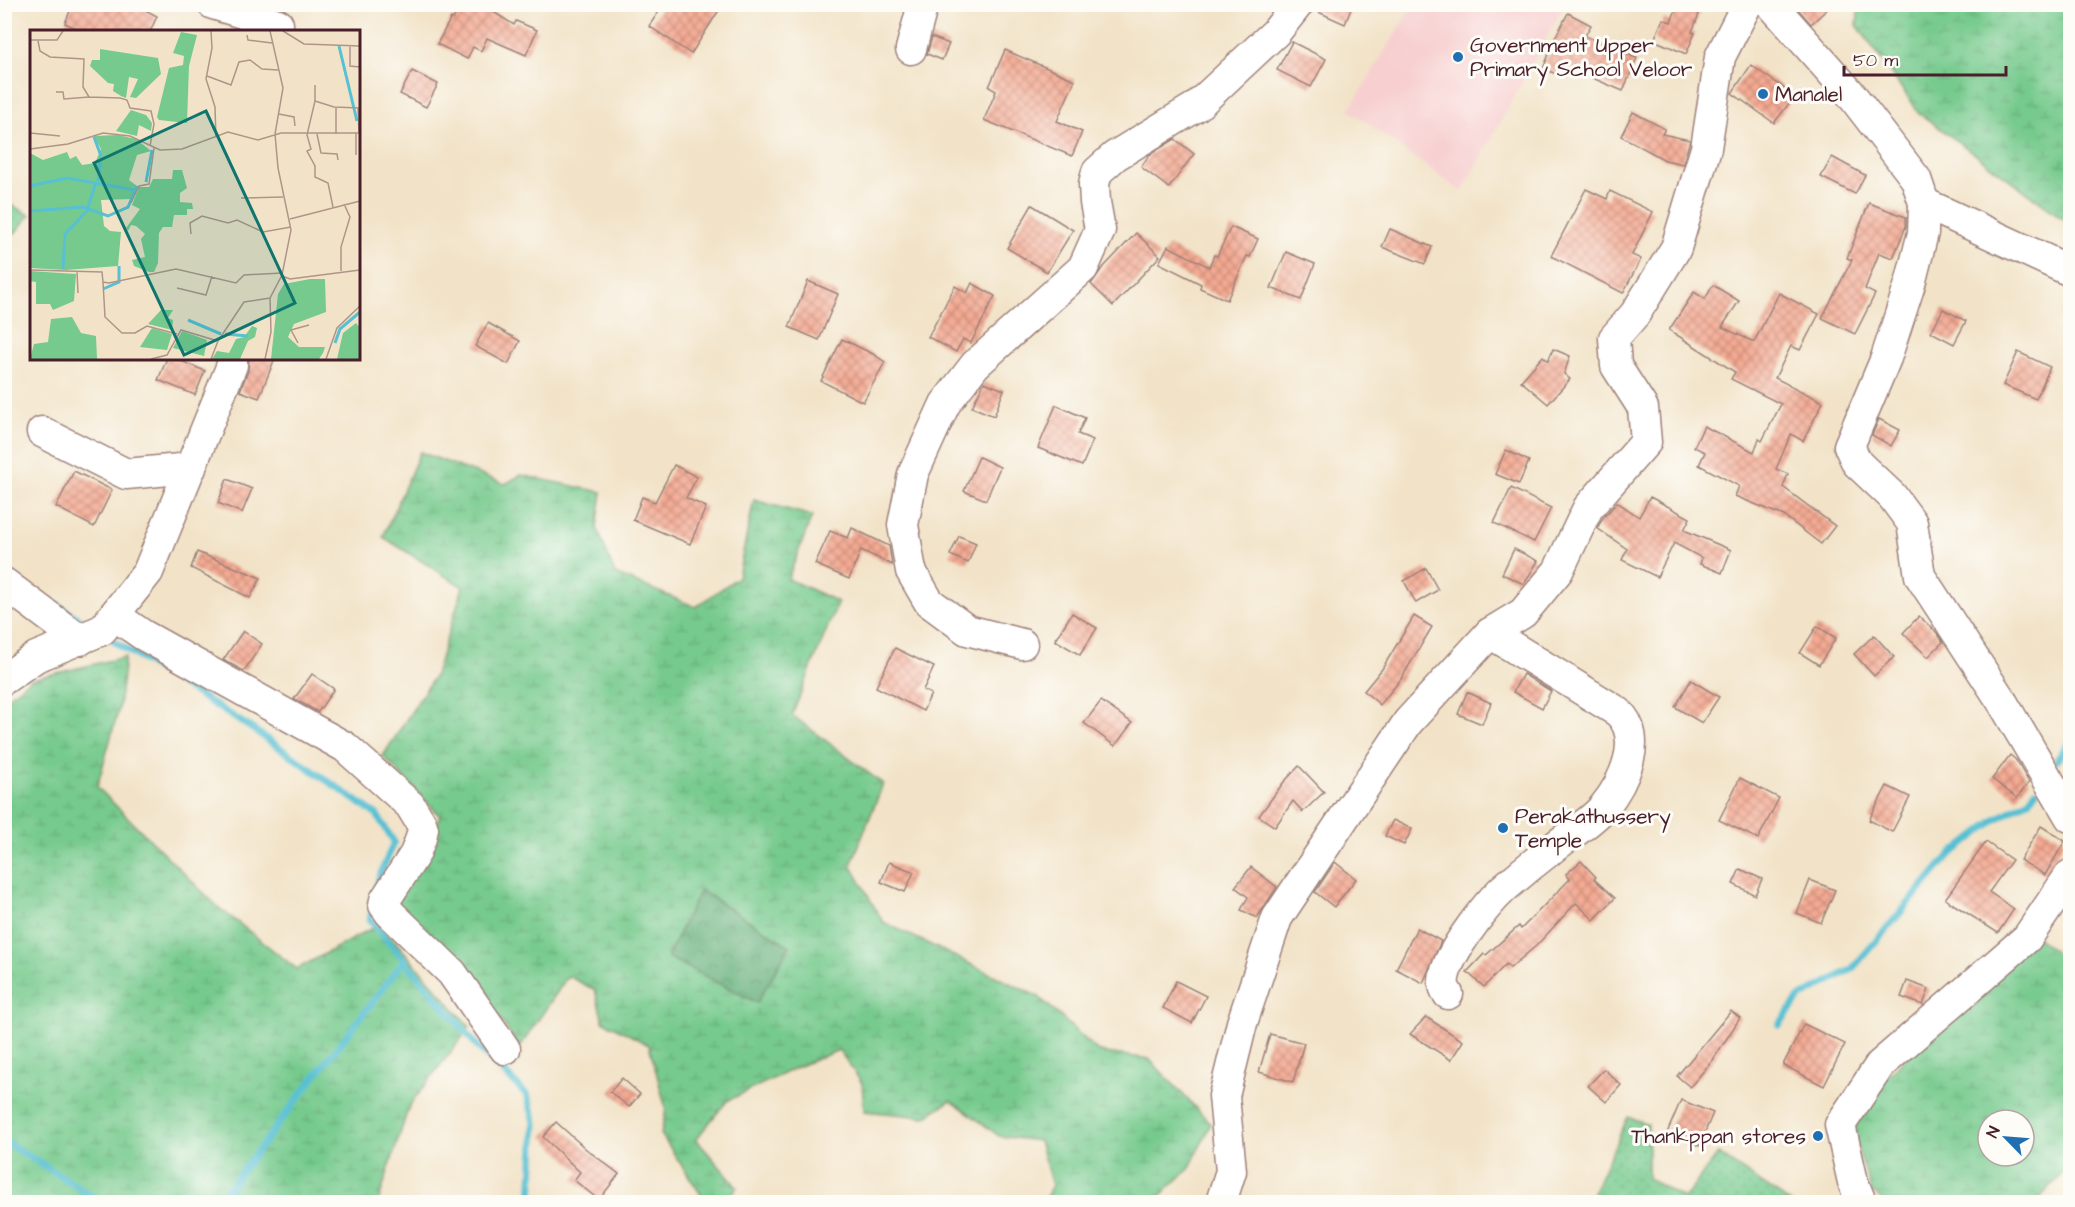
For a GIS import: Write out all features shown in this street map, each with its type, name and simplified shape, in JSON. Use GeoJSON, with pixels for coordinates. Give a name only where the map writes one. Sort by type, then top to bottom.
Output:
{"type":"FeatureCollection","features":[{"type":"Feature","properties":{"kind":"street"},"geometry":{"type":"LineString","coordinates":[[213,4],[278,20]]}},
{"type":"Feature","properties":{"kind":"street"},"geometry":{"type":"LineString","coordinates":[[911,49],[923,4]]}},
{"type":"Feature","properties":{"kind":"street"},"geometry":{"type":"LineString","coordinates":[[1022,644],[967,630],[929,603],[910,571],[903,525],[913,474],[945,404],[975,364],[1083,268],[1100,230],[1094,184],[1097,172],[1115,156],[1197,106],[1276,32],[1298,4]]}},
{"type":"Feature","properties":{"kind":"street"},"geometry":{"type":"LineString","coordinates":[[1221,1203],[1231,1171],[1224,1096],[1242,1023],[1277,918],[1408,722],[1490,633],[1522,613],[1558,571],[1588,508],[1646,442],[1643,408],[1616,366],[1614,338],[1635,314],[1676,248],[1706,148],[1720,57],[1747,4]]}},
{"type":"Feature","properties":{"kind":"street"},"geometry":{"type":"LineString","coordinates":[[1772,4],[1856,101],[1916,179],[1924,203],[1923,232],[1910,284],[1886,358],[1849,446],[1857,463],[1892,495],[1912,523],[1920,576],[2003,703],[2070,817]]}},
{"type":"Feature","properties":{"kind":"street"},"geometry":{"type":"LineString","coordinates":[[1924,203],[2070,272]]}},
{"type":"Feature","properties":{"kind":"street"},"geometry":{"type":"LineString","coordinates":[[4,679],[36,657],[102,630],[148,572],[232,365],[232,360]]}},
{"type":"Feature","properties":{"kind":"street"},"geometry":{"type":"LineString","coordinates":[[42,432],[126,474],[191,468]]}},
{"type":"Feature","properties":{"kind":"street"},"geometry":{"type":"LineString","coordinates":[[4,583],[80,640]]}},
{"type":"Feature","properties":{"kind":"street"},"geometry":{"type":"LineString","coordinates":[[114,615],[143,635],[345,747],[410,805],[421,823],[423,829],[421,838],[415,854],[384,905],[452,973],[505,1049]]}},
{"type":"Feature","properties":{"kind":"street"},"geometry":{"type":"LineString","coordinates":[[1448,994],[1444,985],[1445,972],[1464,936],[1501,891],[1602,809],[1618,785],[1630,757],[1628,726],[1618,712],[1490,633]]}},
{"type":"Feature","properties":{"kind":"street"},"geometry":{"type":"LineString","coordinates":[[1850,1196],[1840,1125],[1880,1065],[2027,938],[2070,875]]}},
{"type":"Feature","properties":{"kind":"shaded area","name":"Government Upper Primary School Veloor"},"geometry":{"type":"Polygon","coordinates":[[[1413,5],[1564,5],[1462,192],[1349,110],[1413,5]]]}},
{"type":"Feature","properties":{"kind":"green space"},"geometry":{"type":"Polygon","coordinates":[[[1859,5],[2070,5],[2070,224],[1919,113],[1857,25],[1859,5]]]}},
{"type":"Feature","properties":{"kind":"green space"},"geometry":{"type":"Polygon","coordinates":[[[5,202],[30,215],[5,245],[5,202]]]}},
{"type":"Feature","properties":{"kind":"green space"},"geometry":{"type":"Polygon","coordinates":[[[420,452],[505,484],[521,475],[602,492],[597,528],[615,574],[696,607],[738,577],[754,500],[812,516],[788,579],[838,602],[792,715],[883,784],[851,865],[883,922],[1039,997],[1099,1052],[1149,1059],[1211,1124],[1189,1169],[1153,1202],[1044,1202],[1052,1185],[1039,1141],[999,1136],[951,1100],[925,1117],[864,1111],[862,1083],[839,1050],[797,1067],[727,1101],[696,1139],[737,1187],[726,1202],[704,1199],[661,1134],[666,1109],[649,1045],[603,1021],[595,990],[568,976],[520,1047],[461,967],[395,905],[440,816],[383,756],[435,675],[463,587],[383,537],[420,452]],[[700,890],[667,957],[757,1003],[790,946],[700,890]]]}},
{"type":"Feature","properties":{"kind":"green space"},"geometry":{"type":"Polygon","coordinates":[[[125,657],[119,708],[97,787],[218,907],[297,969],[380,924],[470,1027],[409,1106],[378,1202],[5,1202],[5,699],[31,679],[125,657]]]}},
{"type":"Feature","properties":{"kind":"green space"},"geometry":{"type":"Polygon","coordinates":[[[700,890],[790,946],[758,1003],[667,957],[700,890]]]}},
{"type":"Feature","properties":{"kind":"green space"},"geometry":{"type":"Polygon","coordinates":[[[2035,936],[2070,963],[2070,1166],[2036,1202],[1885,1202],[1872,1192],[1850,1125],[1888,1075],[2035,936]]]}},
{"type":"Feature","properties":{"kind":"green space"},"geometry":{"type":"Polygon","coordinates":[[[1628,1117],[1648,1124],[1648,1178],[1684,1199],[1718,1154],[1790,1202],[1589,1202],[1628,1117]]]}},
{"type":"Feature","properties":{"kind":"building"},"geometry":{"type":"Polygon","coordinates":[[[73,4],[134,4],[157,16],[151,30],[81,30],[65,23],[73,4]]]}},
{"type":"Feature","properties":{"kind":"building"},"geometry":{"type":"Polygon","coordinates":[[[462,4],[481,4],[514,25],[516,21],[537,30],[526,55],[487,38],[481,51],[473,47],[467,59],[437,44],[451,18],[453,19],[462,4]]]}},
{"type":"Feature","properties":{"kind":"building"},"geometry":{"type":"Polygon","coordinates":[[[664,4],[723,4],[691,54],[649,26],[664,4]]]}},
{"type":"Feature","properties":{"kind":"building"},"geometry":{"type":"Polygon","coordinates":[[[1315,4],[1353,4],[1345,24],[1314,10],[1315,4]]]}},
{"type":"Feature","properties":{"kind":"building"},"geometry":{"type":"Polygon","coordinates":[[[1678,4],[1703,4],[1686,54],[1654,40],[1663,19],[1671,22],[1678,4]]]}},
{"type":"Feature","properties":{"kind":"building"},"geometry":{"type":"Polygon","coordinates":[[[1799,4],[1833,4],[1811,24],[1796,7],[1799,4]]]}},
{"type":"Feature","properties":{"kind":"building"},"geometry":{"type":"Polygon","coordinates":[[[1568,13],[1591,25],[1585,36],[1637,58],[1623,91],[1569,68],[1565,77],[1543,69],[1549,54],[1547,53],[1568,13]]]}},
{"type":"Feature","properties":{"kind":"building"},"geometry":{"type":"Polygon","coordinates":[[[932,37],[949,44],[942,60],[927,54],[932,37]]]}},
{"type":"Feature","properties":{"kind":"building"},"geometry":{"type":"Polygon","coordinates":[[[1292,42],[1326,59],[1311,87],[1277,70],[1292,42]]]}},
{"type":"Feature","properties":{"kind":"building"},"geometry":{"type":"Polygon","coordinates":[[[1005,50],[1075,80],[1057,121],[1082,132],[1072,156],[984,120],[996,91],[989,87],[1005,50]]]}},
{"type":"Feature","properties":{"kind":"building","name":"Manalel"},"geometry":{"type":"Polygon","coordinates":[[[1751,65],[1795,96],[1774,123],[1732,93],[1751,65]]]}},
{"type":"Feature","properties":{"kind":"building"},"geometry":{"type":"Polygon","coordinates":[[[412,71],[438,84],[426,107],[400,94],[412,71]]]}},
{"type":"Feature","properties":{"kind":"building"},"geometry":{"type":"Polygon","coordinates":[[[1633,112],[1665,129],[1662,134],[1690,140],[1683,164],[1665,160],[1621,136],[1633,112]]]}},
{"type":"Feature","properties":{"kind":"building"},"geometry":{"type":"Polygon","coordinates":[[[1175,139],[1194,154],[1169,188],[1141,167],[1149,155],[1175,139]]]}},
{"type":"Feature","properties":{"kind":"building"},"geometry":{"type":"Polygon","coordinates":[[[1832,157],[1865,175],[1855,194],[1821,177],[1832,157]]]}},
{"type":"Feature","properties":{"kind":"building"},"geometry":{"type":"Polygon","coordinates":[[[1586,189],[1607,199],[1610,191],[1653,212],[1632,255],[1641,259],[1623,293],[1551,256],[1586,189]]]}},
{"type":"Feature","properties":{"kind":"building"},"geometry":{"type":"Polygon","coordinates":[[[1869,203],[1906,217],[1906,226],[1893,258],[1879,253],[1865,289],[1875,294],[1855,334],[1822,318],[1852,260],[1847,258],[1869,203]]]}},
{"type":"Feature","properties":{"kind":"building"},"geometry":{"type":"Polygon","coordinates":[[[1032,205],[1073,230],[1047,272],[1007,248],[1032,205]]]}},
{"type":"Feature","properties":{"kind":"building"},"geometry":{"type":"Polygon","coordinates":[[[1231,227],[1258,239],[1250,257],[1247,256],[1227,300],[1200,288],[1201,284],[1159,263],[1168,246],[1209,267],[1231,227]]]}},
{"type":"Feature","properties":{"kind":"building"},"geometry":{"type":"Polygon","coordinates":[[[1390,229],[1432,247],[1425,264],[1382,247],[1390,229]]]}},
{"type":"Feature","properties":{"kind":"building"},"geometry":{"type":"Polygon","coordinates":[[[1136,233],[1160,256],[1113,306],[1091,284],[1136,233]]]}},
{"type":"Feature","properties":{"kind":"building"},"geometry":{"type":"Polygon","coordinates":[[[1286,252],[1315,264],[1301,300],[1271,288],[1286,252]]]}},
{"type":"Feature","properties":{"kind":"building"},"geometry":{"type":"Polygon","coordinates":[[[808,281],[838,294],[819,340],[789,327],[808,281]]]}},
{"type":"Feature","properties":{"kind":"building"},"geometry":{"type":"Polygon","coordinates":[[[972,283],[995,296],[971,343],[963,339],[956,352],[928,337],[955,286],[967,293],[972,283]]]}},
{"type":"Feature","properties":{"kind":"building"},"geometry":{"type":"Polygon","coordinates":[[[1713,285],[1739,301],[1722,327],[1754,342],[1779,293],[1819,314],[1800,350],[1791,346],[1775,378],[1823,402],[1803,441],[1791,434],[1776,469],[1788,474],[1783,487],[1835,526],[1821,544],[1784,516],[1735,496],[1739,486],[1699,465],[1705,452],[1694,447],[1704,426],[1754,452],[1759,439],[1762,441],[1781,404],[1731,379],[1735,372],[1669,330],[1694,292],[1705,299],[1713,285]]]}},
{"type":"Feature","properties":{"kind":"building"},"geometry":{"type":"Polygon","coordinates":[[[1943,309],[1966,321],[1954,344],[1931,332],[1943,309]]]}},
{"type":"Feature","properties":{"kind":"building"},"geometry":{"type":"Polygon","coordinates":[[[488,323],[520,341],[508,364],[475,346],[488,323]]]}},
{"type":"Feature","properties":{"kind":"building"},"geometry":{"type":"Polygon","coordinates":[[[842,339],[885,362],[863,402],[821,381],[842,339]]]}},
{"type":"Feature","properties":{"kind":"building"},"geometry":{"type":"Polygon","coordinates":[[[1553,349],[1570,356],[1564,374],[1570,379],[1548,404],[1521,381],[1543,356],[1548,361],[1553,349]]]}},
{"type":"Feature","properties":{"kind":"building"},"geometry":{"type":"Polygon","coordinates":[[[2018,352],[2050,367],[2036,399],[2003,385],[2018,352]]]}},
{"type":"Feature","properties":{"kind":"building"},"geometry":{"type":"Polygon","coordinates":[[[166,360],[179,360],[205,371],[195,395],[158,380],[166,360]]]}},
{"type":"Feature","properties":{"kind":"building"},"geometry":{"type":"Polygon","coordinates":[[[249,360],[274,360],[259,398],[240,391],[248,371],[249,360]]]}},
{"type":"Feature","properties":{"kind":"building"},"geometry":{"type":"Polygon","coordinates":[[[984,382],[1004,390],[994,416],[972,407],[984,382]]]}},
{"type":"Feature","properties":{"kind":"building"},"geometry":{"type":"Polygon","coordinates":[[[1056,405],[1085,418],[1078,434],[1093,440],[1082,466],[1038,448],[1056,405]]]}},
{"type":"Feature","properties":{"kind":"building"},"geometry":{"type":"Polygon","coordinates":[[[1879,419],[1900,430],[1891,446],[1872,435],[1879,419]]]}},
{"type":"Feature","properties":{"kind":"building"},"geometry":{"type":"Polygon","coordinates":[[[1506,450],[1529,461],[1519,484],[1495,474],[1506,450]]]}},
{"type":"Feature","properties":{"kind":"building"},"geometry":{"type":"Polygon","coordinates":[[[979,457],[1000,467],[986,500],[964,491],[979,457]]]}},
{"type":"Feature","properties":{"kind":"building"},"geometry":{"type":"Polygon","coordinates":[[[674,465],[697,477],[686,498],[706,507],[690,544],[633,520],[642,497],[655,502],[674,465]]]}},
{"type":"Feature","properties":{"kind":"building"},"geometry":{"type":"Polygon","coordinates":[[[74,471],[112,490],[94,527],[56,507],[74,471]]]}},
{"type":"Feature","properties":{"kind":"building"},"geometry":{"type":"Polygon","coordinates":[[[227,479],[252,489],[242,513],[218,503],[227,479]]]}},
{"type":"Feature","properties":{"kind":"building"},"geometry":{"type":"Polygon","coordinates":[[[1511,488],[1551,508],[1534,542],[1494,523],[1511,488]]]}},
{"type":"Feature","properties":{"kind":"building"},"geometry":{"type":"Polygon","coordinates":[[[1650,497],[1690,518],[1684,530],[1731,550],[1722,573],[1700,564],[1702,558],[1674,543],[1657,577],[1622,560],[1627,549],[1597,528],[1617,502],[1639,517],[1650,497]]]}},
{"type":"Feature","properties":{"kind":"building"},"geometry":{"type":"Polygon","coordinates":[[[852,528],[889,546],[892,565],[861,550],[849,579],[815,564],[830,531],[848,538],[852,528]]]}},
{"type":"Feature","properties":{"kind":"building"},"geometry":{"type":"Polygon","coordinates":[[[959,536],[976,543],[968,563],[950,555],[959,536]]]}},
{"type":"Feature","properties":{"kind":"building"},"geometry":{"type":"Polygon","coordinates":[[[1514,549],[1538,561],[1524,584],[1502,574],[1514,549]]]}},
{"type":"Feature","properties":{"kind":"building"},"geometry":{"type":"Polygon","coordinates":[[[197,552],[261,578],[250,598],[191,568],[197,552]]]}},
{"type":"Feature","properties":{"kind":"building"},"geometry":{"type":"Polygon","coordinates":[[[1426,568],[1438,590],[1416,603],[1404,581],[1426,568]]]}},
{"type":"Feature","properties":{"kind":"building"},"geometry":{"type":"Polygon","coordinates":[[[1072,613],[1097,628],[1080,655],[1055,640],[1072,613]]]}},
{"type":"Feature","properties":{"kind":"building"},"geometry":{"type":"Polygon","coordinates":[[[1414,616],[1432,627],[1401,679],[1380,705],[1364,691],[1382,669],[1414,616]]]}},
{"type":"Feature","properties":{"kind":"building"},"geometry":{"type":"Polygon","coordinates":[[[1919,616],[1943,642],[1928,657],[1903,633],[1919,616]]]}},
{"type":"Feature","properties":{"kind":"building"},"geometry":{"type":"Polygon","coordinates":[[[1817,626],[1836,638],[1819,665],[1800,653],[1817,626]]]}},
{"type":"Feature","properties":{"kind":"building"},"geometry":{"type":"Polygon","coordinates":[[[243,631],[262,644],[244,671],[223,660],[243,631]]]}},
{"type":"Feature","properties":{"kind":"building"},"geometry":{"type":"Polygon","coordinates":[[[1874,635],[1894,657],[1874,676],[1854,654],[1874,635]]]}},
{"type":"Feature","properties":{"kind":"building"},"geometry":{"type":"Polygon","coordinates":[[[895,648],[934,667],[923,690],[931,694],[923,711],[876,687],[895,648]]]}},
{"type":"Feature","properties":{"kind":"building"},"geometry":{"type":"Polygon","coordinates":[[[312,674],[334,689],[318,712],[294,699],[312,674]]]}},
{"type":"Feature","properties":{"kind":"building"},"geometry":{"type":"Polygon","coordinates":[[[1523,674],[1551,691],[1542,708],[1513,692],[1523,674]]]}},
{"type":"Feature","properties":{"kind":"building"},"geometry":{"type":"Polygon","coordinates":[[[1691,680],[1719,697],[1702,723],[1675,707],[1691,680]]]}},
{"type":"Feature","properties":{"kind":"building"},"geometry":{"type":"Polygon","coordinates":[[[1467,692],[1491,703],[1482,724],[1458,714],[1467,692]]]}},
{"type":"Feature","properties":{"kind":"building"},"geometry":{"type":"Polygon","coordinates":[[[1101,701],[1132,723],[1115,746],[1084,723],[1101,701]]]}},
{"type":"Feature","properties":{"kind":"building"},"geometry":{"type":"Polygon","coordinates":[[[2010,755],[2016,760],[2029,782],[2017,798],[1992,779],[2010,755]]]}},
{"type":"Feature","properties":{"kind":"building"},"geometry":{"type":"Polygon","coordinates":[[[1299,766],[1324,792],[1303,812],[1293,801],[1275,827],[1259,816],[1283,783],[1299,766]]]}},
{"type":"Feature","properties":{"kind":"building"},"geometry":{"type":"Polygon","coordinates":[[[1740,778],[1779,798],[1758,839],[1719,820],[1740,778]]]}},
{"type":"Feature","properties":{"kind":"building"},"geometry":{"type":"Polygon","coordinates":[[[1887,786],[1910,797],[1892,832],[1869,820],[1887,786]]]}},
{"type":"Feature","properties":{"kind":"building"},"geometry":{"type":"Polygon","coordinates":[[[1393,820],[1412,829],[1404,845],[1385,836],[1393,820]]]}},
{"type":"Feature","properties":{"kind":"building"},"geometry":{"type":"Polygon","coordinates":[[[2041,826],[2065,841],[2045,875],[2020,860],[2041,826]]]}},
{"type":"Feature","properties":{"kind":"building"},"geometry":{"type":"Polygon","coordinates":[[[1986,842],[2012,860],[1989,892],[2014,909],[1998,933],[1945,899],[1986,842]]]}},
{"type":"Feature","properties":{"kind":"building"},"geometry":{"type":"Polygon","coordinates":[[[1581,861],[1596,877],[1594,879],[1615,898],[1594,920],[1576,903],[1536,946],[1510,968],[1506,964],[1484,987],[1467,972],[1484,954],[1486,955],[1519,926],[1521,929],[1570,879],[1566,874],[1581,861]]]}},
{"type":"Feature","properties":{"kind":"building"},"geometry":{"type":"Polygon","coordinates":[[[889,862],[914,872],[905,892],[881,882],[889,862]]]}},
{"type":"Feature","properties":{"kind":"building"},"geometry":{"type":"Polygon","coordinates":[[[1335,862],[1356,879],[1334,907],[1315,892],[1335,862]]]}},
{"type":"Feature","properties":{"kind":"building"},"geometry":{"type":"Polygon","coordinates":[[[1251,867],[1277,887],[1257,918],[1241,910],[1248,897],[1235,887],[1251,867]]]}},
{"type":"Feature","properties":{"kind":"building"},"geometry":{"type":"Polygon","coordinates":[[[1740,869],[1762,879],[1755,895],[1733,884],[1740,869]]]}},
{"type":"Feature","properties":{"kind":"building"},"geometry":{"type":"Polygon","coordinates":[[[1810,880],[1835,890],[1821,923],[1797,913],[1810,880]]]}},
{"type":"Feature","properties":{"kind":"building"},"geometry":{"type":"Polygon","coordinates":[[[1417,928],[1441,941],[1423,983],[1396,969],[1417,928]]]}},
{"type":"Feature","properties":{"kind":"building"},"geometry":{"type":"Polygon","coordinates":[[[1176,981],[1206,996],[1192,1023],[1163,1008],[1176,981]]]}},
{"type":"Feature","properties":{"kind":"building"},"geometry":{"type":"Polygon","coordinates":[[[1907,981],[1929,989],[1923,1005],[1901,997],[1907,981]]]}},
{"type":"Feature","properties":{"kind":"building"},"geometry":{"type":"Polygon","coordinates":[[[1731,1011],[1740,1018],[1713,1060],[1690,1087],[1677,1076],[1731,1011]]]}},
{"type":"Feature","properties":{"kind":"building"},"geometry":{"type":"Polygon","coordinates":[[[1426,1017],[1463,1041],[1451,1060],[1410,1034],[1426,1017]]]}},
{"type":"Feature","properties":{"kind":"building"},"geometry":{"type":"Polygon","coordinates":[[[1804,1024],[1845,1044],[1824,1086],[1783,1065],[1804,1024]]]}},
{"type":"Feature","properties":{"kind":"building"},"geometry":{"type":"Polygon","coordinates":[[[1270,1034],[1304,1043],[1293,1082],[1259,1072],[1270,1034]]]}},
{"type":"Feature","properties":{"kind":"building"},"geometry":{"type":"Polygon","coordinates":[[[1604,1069],[1621,1085],[1606,1102],[1588,1086],[1604,1069]]]}},
{"type":"Feature","properties":{"kind":"building"},"geometry":{"type":"Polygon","coordinates":[[[622,1078],[640,1094],[629,1107],[610,1092],[622,1078]]]}},
{"type":"Feature","properties":{"kind":"building"},"geometry":{"type":"Polygon","coordinates":[[[1681,1100],[1713,1113],[1699,1146],[1667,1133],[1681,1100]]]}},
{"type":"Feature","properties":{"kind":"building"},"geometry":{"type":"Polygon","coordinates":[[[556,1122],[619,1174],[599,1200],[574,1180],[580,1172],[543,1137],[556,1122]]]}},
{"type":"Feature","properties":{"kind":"waterway"},"geometry":{"type":"LineString","coordinates":[[59,606],[82,621]]}},
{"type":"Feature","properties":{"kind":"waterway"},"geometry":{"type":"LineString","coordinates":[[115,642],[251,728],[377,815],[394,842],[376,890]]}},
{"type":"Feature","properties":{"kind":"waterway"},"geometry":{"type":"LineString","coordinates":[[2057,760],[2070,741]]}},
{"type":"Feature","properties":{"kind":"waterway"},"geometry":{"type":"LineString","coordinates":[[1779,1025],[1799,998],[1852,969],[1950,855],[1995,820],[2029,800],[2036,791]]}},
{"type":"Feature","properties":{"kind":"waterway"},"geometry":{"type":"LineString","coordinates":[[373,904],[370,920],[479,1048],[527,1095],[535,1122],[531,1202]]}},
{"type":"Feature","properties":{"kind":"waterway"},"geometry":{"type":"LineString","coordinates":[[218,1202],[404,961]]}},
{"type":"Feature","properties":{"kind":"waterway"},"geometry":{"type":"LineString","coordinates":[[4,1141],[100,1202]]}},
{"type":"Feature","properties":{"kind":"place","name":"Government Upper Primary School Veloor"},"geometry":{"type":"Point","coordinates":[1458,57]}},
{"type":"Feature","properties":{"kind":"place","name":"Manalel"},"geometry":{"type":"Point","coordinates":[1763,94]}},
{"type":"Feature","properties":{"kind":"place","name":"Perakathussery Temple"},"geometry":{"type":"Point","coordinates":[1503,828]}},
{"type":"Feature","properties":{"kind":"place","name":"Thankppan stores"},"geometry":{"type":"Point","coordinates":[1818,1136]}}]}
